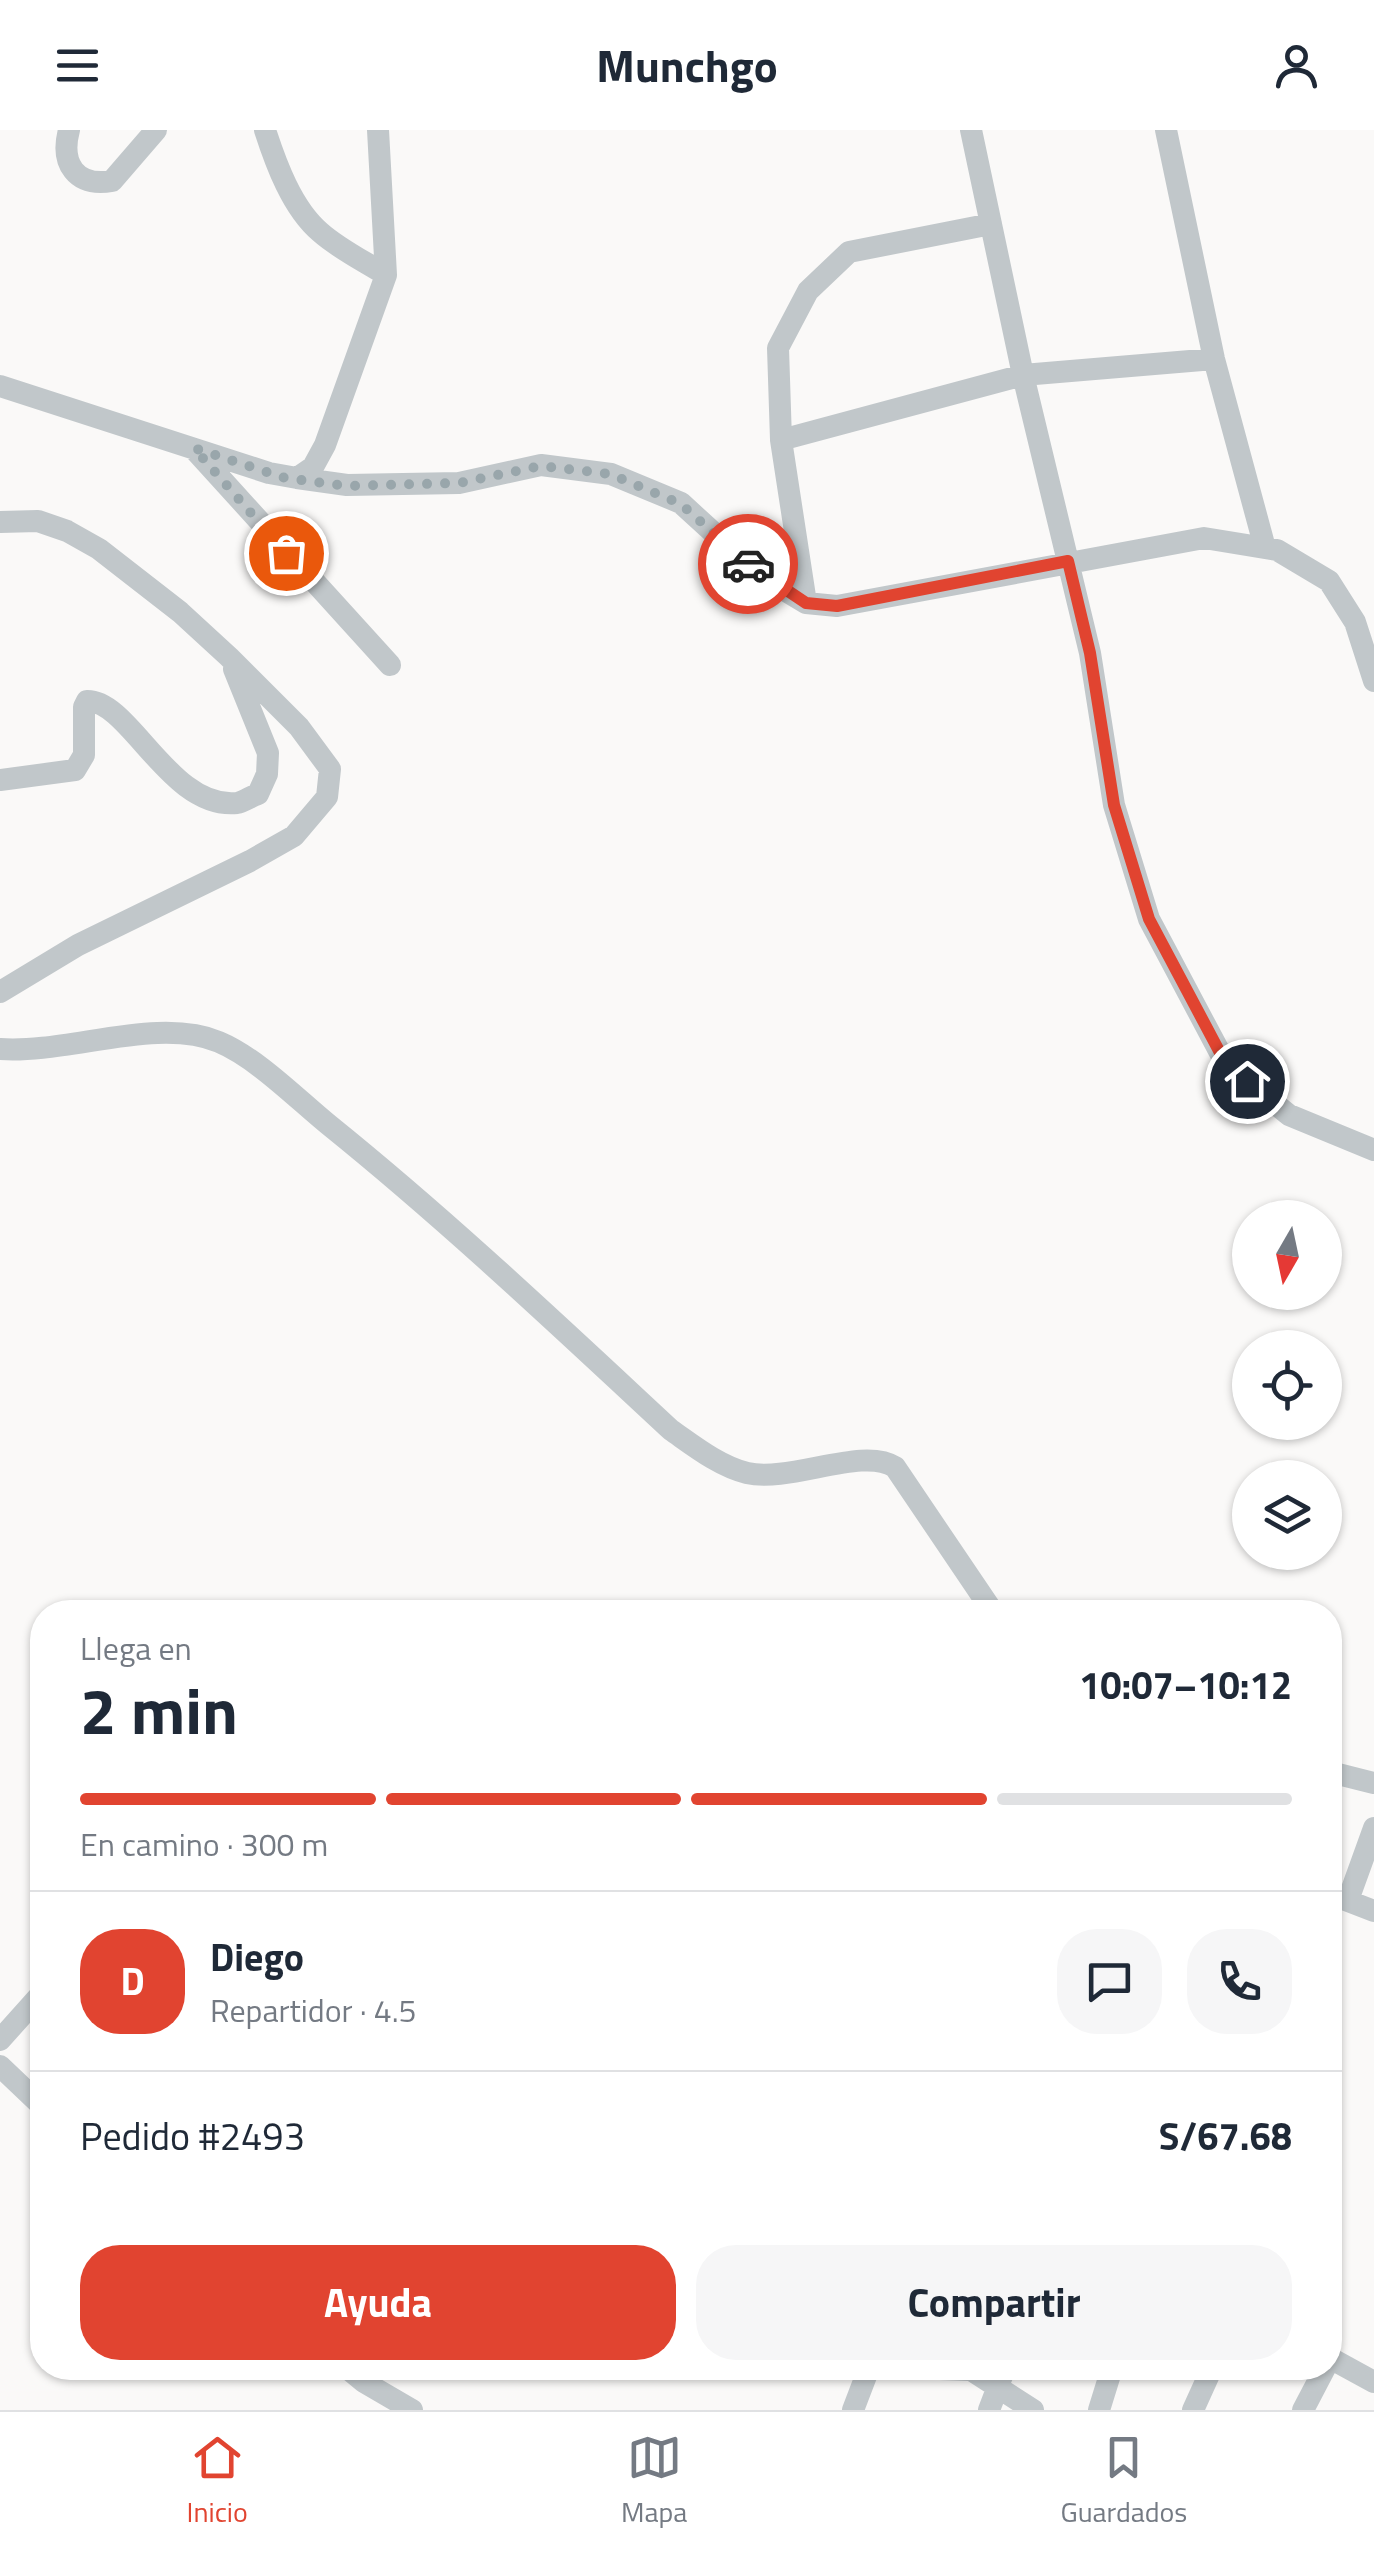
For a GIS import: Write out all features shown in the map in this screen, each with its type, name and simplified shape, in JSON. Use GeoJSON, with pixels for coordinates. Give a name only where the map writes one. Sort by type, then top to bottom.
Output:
{"type":"FeatureCollection","features":[{"type":"Feature","properties":{"kind":"street"},"geometry":{"type":"LineString","coordinates":[[68,130],[66,162],[94,184],[112,182],[156,130]]}},
{"type":"Feature","properties":{"kind":"street"},"geometry":{"type":"LineString","coordinates":[[265,130],[283,175],[307,218],[321,233],[386,274]]}},
{"type":"Feature","properties":{"kind":"street"},"geometry":{"type":"LineString","coordinates":[[298,478],[313,467],[325,445],[386,274],[378,130]]}},
{"type":"Feature","properties":{"kind":"street"},"geometry":{"type":"LineString","coordinates":[[971,130],[1090,653],[1114,805],[1149,919],[1226,1064],[1289,1115],[1374,1150]]}},
{"type":"Feature","properties":{"kind":"street"},"geometry":{"type":"LineString","coordinates":[[1166,130],[1214,359],[1265,548]]}},
{"type":"Feature","properties":{"kind":"street"},"geometry":{"type":"LineString","coordinates":[[806,603],[781,440],[778,348],[808,291],[849,252],[991,224]]}},
{"type":"Feature","properties":{"kind":"street"},"geometry":{"type":"LineString","coordinates":[[781,440],[1024,375],[1214,359]]}},
{"type":"Feature","properties":{"kind":"street"},"geometry":{"type":"LineString","coordinates":[[0,386],[268,474],[347,486],[459,483],[541,466],[610,474],[681,504],[762,576],[806,603],[837,606],[1204,538],[1277,550],[1329,581],[1355,622],[1374,681]]}},
{"type":"Feature","properties":{"kind":"street"},"geometry":{"type":"LineString","coordinates":[[194,448],[390,665]]}},
{"type":"Feature","properties":{"kind":"street"},"geometry":{"type":"LineString","coordinates":[[0,522],[38,521],[67,531],[99,550],[180,612],[229,657],[330,769],[328,797],[294,836],[78,945],[0,992]]}},
{"type":"Feature","properties":{"kind":"street"},"geometry":{"type":"LineString","coordinates":[[0,780],[75,770],[84,755],[84,707],[88,701],[97,701],[109,708],[185,785],[210,799],[237,803],[258,794],[267,774],[268,753],[229,657]]}},
{"type":"Feature","properties":{"kind":"street"},"geometry":{"type":"LineString","coordinates":[[0,1049],[27,1051],[130,1036],[174,1034],[218,1042],[255,1065],[376,1163],[671,1430],[700,1450],[746,1472],[760,1474],[793,1473],[867,1460],[895,1467],[985,1600]]}},
{"type":"Feature","properties":{"kind":"street"},"geometry":{"type":"LineString","coordinates":[[1342,1775],[1374,1783]]}},
{"type":"Feature","properties":{"kind":"street"},"geometry":{"type":"LineString","coordinates":[[1342,1891],[1374,1828]]}},
{"type":"Feature","properties":{"kind":"street"},"geometry":{"type":"LineString","coordinates":[[1342,1898],[1374,1911]]}},
{"type":"Feature","properties":{"kind":"street"},"geometry":{"type":"LineString","coordinates":[[0,2040],[30,2006]]}},
{"type":"Feature","properties":{"kind":"street"},"geometry":{"type":"LineString","coordinates":[[0,2066],[30,2095]]}},
{"type":"Feature","properties":{"kind":"street"},"geometry":{"type":"LineString","coordinates":[[1342,2365],[1374,2382]]}},
{"type":"Feature","properties":{"kind":"street"},"geometry":{"type":"LineString","coordinates":[[362,2380],[412,2410]]}},
{"type":"Feature","properties":{"kind":"street"},"geometry":{"type":"LineString","coordinates":[[852,2410],[864,2380]]}},
{"type":"Feature","properties":{"kind":"street"},"geometry":{"type":"LineString","coordinates":[[1098,2410],[1108,2380]]}},
{"type":"Feature","properties":{"kind":"street"},"geometry":{"type":"LineString","coordinates":[[1193,2410],[1207,2380]]}},
{"type":"Feature","properties":{"kind":"street"},"geometry":{"type":"LineString","coordinates":[[1303,2410],[1319,2380]]}},
{"type":"Feature","properties":{"kind":"street"},"geometry":{"type":"LineString","coordinates":[[997,2389],[1033,2410]]}},
{"type":"Feature","properties":{"kind":"way so far"},"geometry":{"type":"LineString","coordinates":[[286,553],[194,448],[268,474],[347,486],[459,483],[541,466],[610,474],[681,504],[748,564]]}},
{"type":"Feature","properties":{"kind":"route"},"geometry":{"type":"LineString","coordinates":[[748,564],[806,603],[837,606],[1068,561],[1090,653],[1114,805],[1149,919],[1226,1064],[1247,1081]]}}]}
